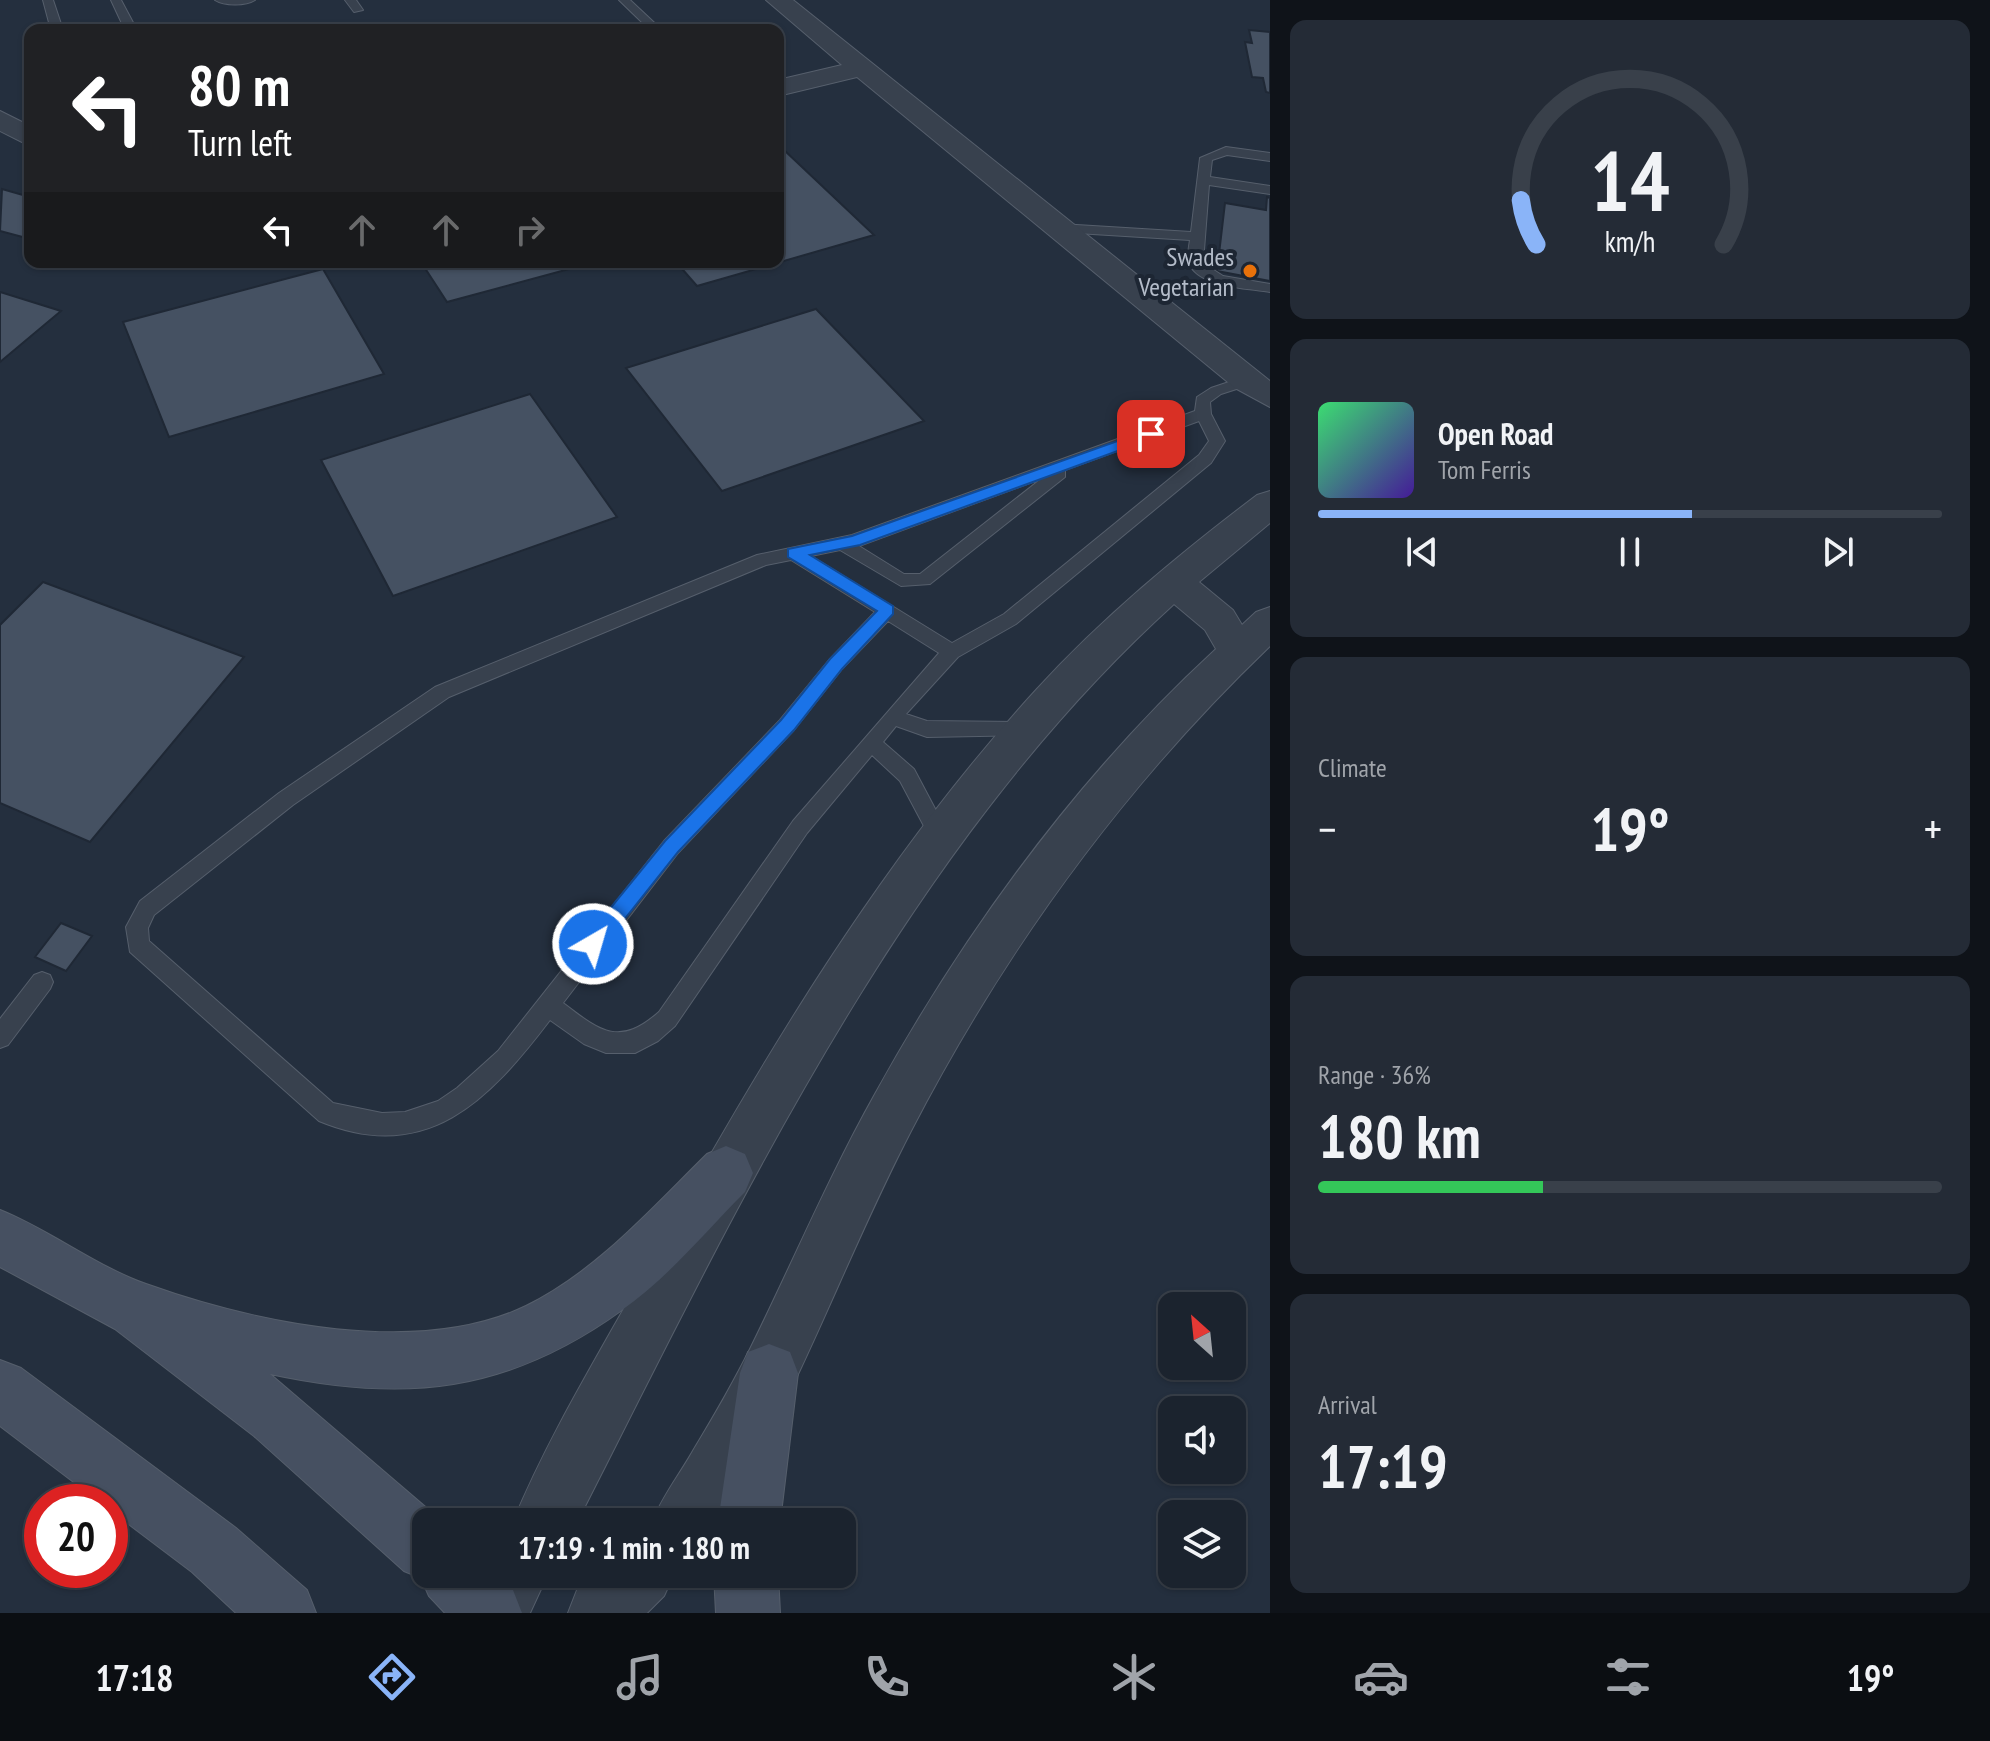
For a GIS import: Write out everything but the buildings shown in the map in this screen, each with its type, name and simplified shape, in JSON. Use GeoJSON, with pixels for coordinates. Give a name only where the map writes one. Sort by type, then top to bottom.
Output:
{"type":"FeatureCollection","features":[{"type":"Feature","properties":{"kind":"main road"},"geometry":{"type":"LineString","coordinates":[[135,1309],[274,1349],[323,1359],[372,1364],[421,1363],[486,1350],[548,1324],[603,1290],[726,1173]]}},
{"type":"Feature","properties":{"kind":"main road"},"geometry":{"type":"LineString","coordinates":[[0,1237],[135,1309],[275,1415],[412,1537]]}},
{"type":"Feature","properties":{"kind":"main road"},"geometry":{"type":"LineString","coordinates":[[751,1508],[769,1373]]}},
{"type":"Feature","properties":{"kind":"main road"},"geometry":{"type":"LineString","coordinates":[[0,1389],[214,1550],[284,1613]]}},
{"type":"Feature","properties":{"kind":"main road"},"geometry":{"type":"LineString","coordinates":[[466,1588],[493,1613]]}},
{"type":"Feature","properties":{"kind":"main road"},"geometry":{"type":"LineString","coordinates":[[747,1588],[748,1613]]}},
{"type":"Feature","properties":{"kind":"street"},"geometry":{"type":"LineString","coordinates":[[778,0],[1262,393]]}},
{"type":"Feature","properties":{"kind":"street"},"geometry":{"type":"LineString","coordinates":[[784,87],[861,68]]}},
{"type":"Feature","properties":{"kind":"street"},"geometry":{"type":"LineString","coordinates":[[0,119],[24,134]]}},
{"type":"Feature","properties":{"kind":"street"},"geometry":{"type":"LineString","coordinates":[[551,1508],[726,1173],[801,1044],[871,933],[940,837],[1025,730],[1172,581],[1270,504]]}},
{"type":"Feature","properties":{"kind":"street"},"geometry":{"type":"LineString","coordinates":[[693,1508],[713,1478],[769,1373],[832,1232],[873,1151],[956,1005],[1091,814],[1165,726],[1254,637],[1219,620],[1172,581]]}},
{"type":"Feature","properties":{"kind":"street"},"geometry":{"type":"LineString","coordinates":[[493,1613],[508,1588]]}},
{"type":"Feature","properties":{"kind":"street"},"geometry":{"type":"LineString","coordinates":[[600,1613],[627,1588]]}},
{"type":"Feature","properties":{"kind":"lane"},"geometry":{"type":"LineString","coordinates":[[48,0],[55,24]]}},
{"type":"Feature","properties":{"kind":"lane"},"geometry":{"type":"LineString","coordinates":[[116,0],[128,24]]}},
{"type":"Feature","properties":{"kind":"lane"},"geometry":{"type":"LineString","coordinates":[[220,0],[250,0]]}},
{"type":"Feature","properties":{"kind":"lane"},"geometry":{"type":"LineString","coordinates":[[350,0],[358,10]]}},
{"type":"Feature","properties":{"kind":"lane"},"geometry":{"type":"LineString","coordinates":[[624,0],[650,24]]}},
{"type":"Feature","properties":{"kind":"lane"},"geometry":{"type":"LineString","coordinates":[[1270,157],[1226,151],[1206,158],[1195,257],[1205,273],[1270,288]]}},
{"type":"Feature","properties":{"kind":"lane"},"geometry":{"type":"LineString","coordinates":[[1203,180],[1270,190]]}},
{"type":"Feature","properties":{"kind":"lane"},"geometry":{"type":"LineString","coordinates":[[1060,228],[1197,236]]}},
{"type":"Feature","properties":{"kind":"lane"},"geometry":{"type":"LineString","coordinates":[[548,1004],[602,1044],[627,1046],[650,1037],[667,1019],[800,827],[870,742],[952,652],[1010,619],[1205,459],[1217,441],[1203,414],[1202,400],[1208,394],[1262,393]]}},
{"type":"Feature","properties":{"kind":"lane"},"geometry":{"type":"LineString","coordinates":[[888,610],[836,664],[787,725],[671,847],[506,1059],[476,1090],[453,1105],[403,1125],[363,1125],[327,1113],[149,959],[138,945],[137,927],[147,908],[286,799],[442,692],[763,559],[843,544],[1203,414]]}},
{"type":"Feature","properties":{"kind":"lane"},"geometry":{"type":"LineString","coordinates":[[843,544],[907,582],[924,580],[1071,462]]}},
{"type":"Feature","properties":{"kind":"lane"},"geometry":{"type":"LineString","coordinates":[[794,553],[952,652]]}},
{"type":"Feature","properties":{"kind":"lane"},"geometry":{"type":"LineString","coordinates":[[892,717],[927,729],[1025,730]]}},
{"type":"Feature","properties":{"kind":"lane"},"geometry":{"type":"LineString","coordinates":[[870,742],[907,775],[940,837]]}},
{"type":"Feature","properties":{"kind":"lane"},"geometry":{"type":"LineString","coordinates":[[0,1037],[42,982]]}},
{"type":"Feature","properties":{"kind":"place","name":"Swades Vegetarian"},"geometry":{"type":"Point","coordinates":[1250,271]}},
{"type":"Feature","properties":{"kind":"route"},"geometry":{"type":"LineString","coordinates":[[593,944],[671,847],[787,725],[836,664],[888,610],[794,553],[854,541],[1151,434]]}}]}
